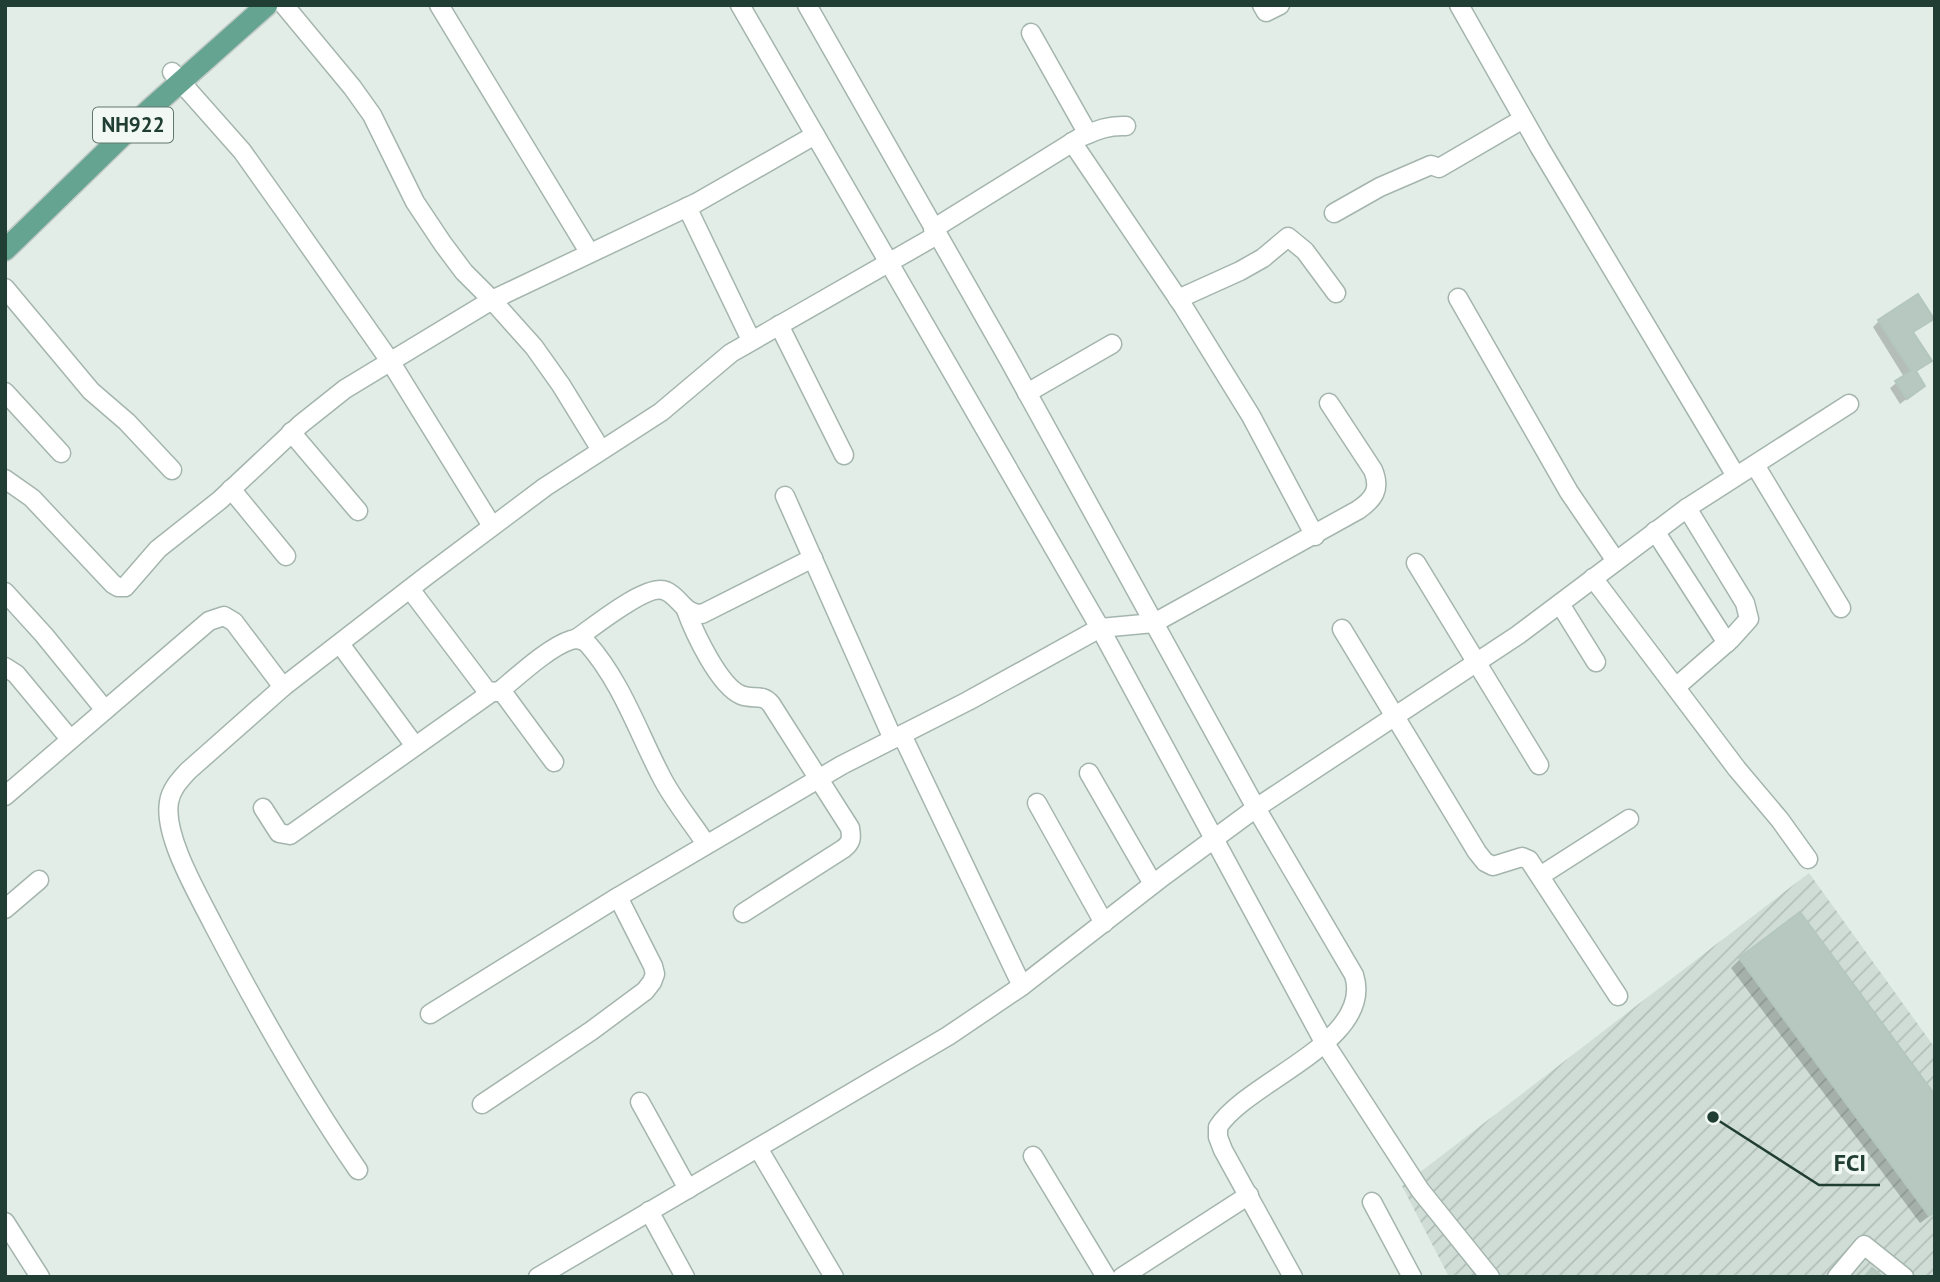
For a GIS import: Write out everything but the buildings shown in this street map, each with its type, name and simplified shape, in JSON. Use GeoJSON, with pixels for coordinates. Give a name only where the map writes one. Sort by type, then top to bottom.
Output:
{"type":"FeatureCollection","features":[{"type":"Feature","properties":{"kind":"main road"},"geometry":{"type":"LineString","coordinates":[[5,231],[139,100],[176,77],[246,5]]}},
{"type":"Feature","properties":{"kind":"main road","name":"NH922"},"geometry":{"type":"LineString","coordinates":[[5,250],[149,110],[176,77],[267,5]]}},
{"type":"Feature","properties":{"kind":"street"},"geometry":{"type":"LineString","coordinates":[[284,5],[365,106],[382,133],[415,202],[464,272],[492,300],[548,366],[601,450]]}},
{"type":"Feature","properties":{"kind":"street"},"geometry":{"type":"LineString","coordinates":[[439,5],[589,252]]}},
{"type":"Feature","properties":{"kind":"street"},"geometry":{"type":"LineString","coordinates":[[740,5],[1100,628],[1324,1042],[1420,1190],[1490,1277]]}},
{"type":"Feature","properties":{"kind":"street"},"geometry":{"type":"LineString","coordinates":[[807,5],[1027,393],[1256,808],[1354,975],[1358,987],[1353,1012],[1324,1042],[1233,1110],[1218,1126],[1218,1137],[1223,1150],[1293,1277]]}},
{"type":"Feature","properties":{"kind":"street"},"geometry":{"type":"LineString","coordinates":[[1262,5],[1265,12],[1280,5]]}},
{"type":"Feature","properties":{"kind":"street"},"geometry":{"type":"LineString","coordinates":[[1459,5],[1523,119],[1736,476]]}},
{"type":"Feature","properties":{"kind":"street"},"geometry":{"type":"LineString","coordinates":[[1031,33],[1080,138],[1251,416],[1315,536]]}},
{"type":"Feature","properties":{"kind":"street"},"geometry":{"type":"LineString","coordinates":[[176,77],[242,151],[390,361],[492,526]]}},
{"type":"Feature","properties":{"kind":"street"},"geometry":{"type":"LineString","coordinates":[[1334,213],[1380,187],[1431,165],[1439,168],[1523,119]]}},
{"type":"Feature","properties":{"kind":"street"},"geometry":{"type":"LineString","coordinates":[[358,1170],[300,1082],[190,879],[170,824],[168,802],[175,786],[188,771],[283,687],[492,526],[545,487],[661,412],[712,368],[751,340],[888,263],[1080,138],[1114,125],[1126,126]]}},
{"type":"Feature","properties":{"kind":"street"},"geometry":{"type":"LineString","coordinates":[[5,479],[32,498],[113,584],[122,588],[158,549],[231,489],[291,432],[345,389],[492,300],[687,207],[815,135]]}},
{"type":"Feature","properties":{"kind":"street"},"geometry":{"type":"LineString","coordinates":[[687,207],[751,340]]}},
{"type":"Feature","properties":{"kind":"street"},"geometry":{"type":"LineString","coordinates":[[1178,299],[1252,265],[1289,237],[1305,251],[1336,293]]}},
{"type":"Feature","properties":{"kind":"street"},"geometry":{"type":"LineString","coordinates":[[5,288],[91,391],[127,422],[172,470]]}},
{"type":"Feature","properties":{"kind":"street"},"geometry":{"type":"LineString","coordinates":[[1458,298],[1569,492],[1615,561]]}},
{"type":"Feature","properties":{"kind":"street"},"geometry":{"type":"LineString","coordinates":[[779,324],[844,455]]}},
{"type":"Feature","properties":{"kind":"street"},"geometry":{"type":"LineString","coordinates":[[1027,393],[1112,344]]}},
{"type":"Feature","properties":{"kind":"street"},"geometry":{"type":"LineString","coordinates":[[5,392],[61,453]]}},
{"type":"Feature","properties":{"kind":"street"},"geometry":{"type":"LineString","coordinates":[[430,1014],[618,897],[818,778],[1100,628],[1154,623],[1358,510],[1371,501],[1377,491],[1377,481],[1373,470],[1329,403]]}},
{"type":"Feature","properties":{"kind":"street"},"geometry":{"type":"LineString","coordinates":[[538,1277],[948,1036],[1022,986],[1256,808],[1477,662],[1560,604],[1687,508],[1849,404]]}},
{"type":"Feature","properties":{"kind":"street"},"geometry":{"type":"LineString","coordinates":[[291,432],[358,511]]}},
{"type":"Feature","properties":{"kind":"street"},"geometry":{"type":"LineString","coordinates":[[1755,464],[1841,608]]}},
{"type":"Feature","properties":{"kind":"street"},"geometry":{"type":"LineString","coordinates":[[231,489],[286,556]]}},
{"type":"Feature","properties":{"kind":"street"},"geometry":{"type":"LineString","coordinates":[[785,496],[898,737],[1022,986]]}},
{"type":"Feature","properties":{"kind":"street"},"geometry":{"type":"LineString","coordinates":[[1676,687],[1727,643],[1749,619],[1748,612],[1687,508]]}},
{"type":"Feature","properties":{"kind":"street"},"geometry":{"type":"LineString","coordinates":[[1655,531],[1727,643]]}},
{"type":"Feature","properties":{"kind":"street"},"geometry":{"type":"LineString","coordinates":[[263,808],[279,833],[290,835],[551,651],[576,639],[636,599],[660,589],[668,592],[686,610],[693,614],[702,614],[813,558]]}},
{"type":"Feature","properties":{"kind":"street"},"geometry":{"type":"LineString","coordinates":[[1416,563],[1539,765]]}},
{"type":"Feature","properties":{"kind":"street"},"geometry":{"type":"LineString","coordinates":[[1594,578],[1808,859]]}},
{"type":"Feature","properties":{"kind":"street"},"geometry":{"type":"LineString","coordinates":[[410,589],[483,686],[497,691],[554,762]]}},
{"type":"Feature","properties":{"kind":"street"},"geometry":{"type":"LineString","coordinates":[[5,592],[105,709]]}},
{"type":"Feature","properties":{"kind":"street"},"geometry":{"type":"LineString","coordinates":[[1560,604],[1596,662]]}},
{"type":"Feature","properties":{"kind":"street"},"geometry":{"type":"LineString","coordinates":[[686,610],[704,651],[721,676],[740,695],[766,698],[771,704],[850,828],[852,837],[850,844],[743,913]]}},
{"type":"Feature","properties":{"kind":"street"},"geometry":{"type":"LineString","coordinates":[[5,796],[209,621],[229,617],[283,687]]}},
{"type":"Feature","properties":{"kind":"street"},"geometry":{"type":"LineString","coordinates":[[1342,629],[1396,715],[1460,826],[1485,862],[1493,866],[1522,857],[1529,860],[1618,996]]}},
{"type":"Feature","properties":{"kind":"street"},"geometry":{"type":"LineString","coordinates":[[576,639],[587,643],[605,668],[631,712],[666,786],[706,844]]}},
{"type":"Feature","properties":{"kind":"street"},"geometry":{"type":"LineString","coordinates":[[340,644],[415,746]]}},
{"type":"Feature","properties":{"kind":"street"},"geometry":{"type":"LineString","coordinates":[[5,667],[16,674],[70,739]]}},
{"type":"Feature","properties":{"kind":"street"},"geometry":{"type":"LineString","coordinates":[[1089,773],[1153,884]]}},
{"type":"Feature","properties":{"kind":"street"},"geometry":{"type":"LineString","coordinates":[[1037,803],[1104,923]]}},
{"type":"Feature","properties":{"kind":"street"},"geometry":{"type":"LineString","coordinates":[[1540,876],[1629,819]]}},
{"type":"Feature","properties":{"kind":"street"},"geometry":{"type":"LineString","coordinates":[[5,909],[39,880]]}},
{"type":"Feature","properties":{"kind":"street"},"geometry":{"type":"LineString","coordinates":[[482,1104],[621,1009],[652,982],[655,974],[653,966],[618,897]]}},
{"type":"Feature","properties":{"kind":"street"},"geometry":{"type":"LineString","coordinates":[[640,1102],[688,1189]]}},
{"type":"Feature","properties":{"kind":"street"},"geometry":{"type":"LineString","coordinates":[[758,1148],[834,1277]]}},
{"type":"Feature","properties":{"kind":"street"},"geometry":{"type":"LineString","coordinates":[[1033,1156],[1106,1277]]}},
{"type":"Feature","properties":{"kind":"street"},"geometry":{"type":"LineString","coordinates":[[1122,1277],[1147,1270],[1249,1195]]}},
{"type":"Feature","properties":{"kind":"street"},"geometry":{"type":"LineString","coordinates":[[1372,1202],[1412,1277]]}},
{"type":"Feature","properties":{"kind":"street"},"geometry":{"type":"LineString","coordinates":[[649,1211],[684,1277]]}},
{"type":"Feature","properties":{"kind":"street"},"geometry":{"type":"LineString","coordinates":[[5,1223],[40,1277]]}},
{"type":"Feature","properties":{"kind":"street"},"geometry":{"type":"LineString","coordinates":[[1837,1277],[1864,1245],[1904,1277]]}},
{"type":"Feature","properties":{"kind":"shaded area"},"geometry":{"type":"Polygon","coordinates":[[[1809,873],[1935,1048],[1935,1277],[1449,1277],[1402,1186],[1809,873]]]}},
{"type":"Feature","properties":{"kind":"place","name":"FCI"},"geometry":{"type":"Point","coordinates":[1713,1117]}}]}
